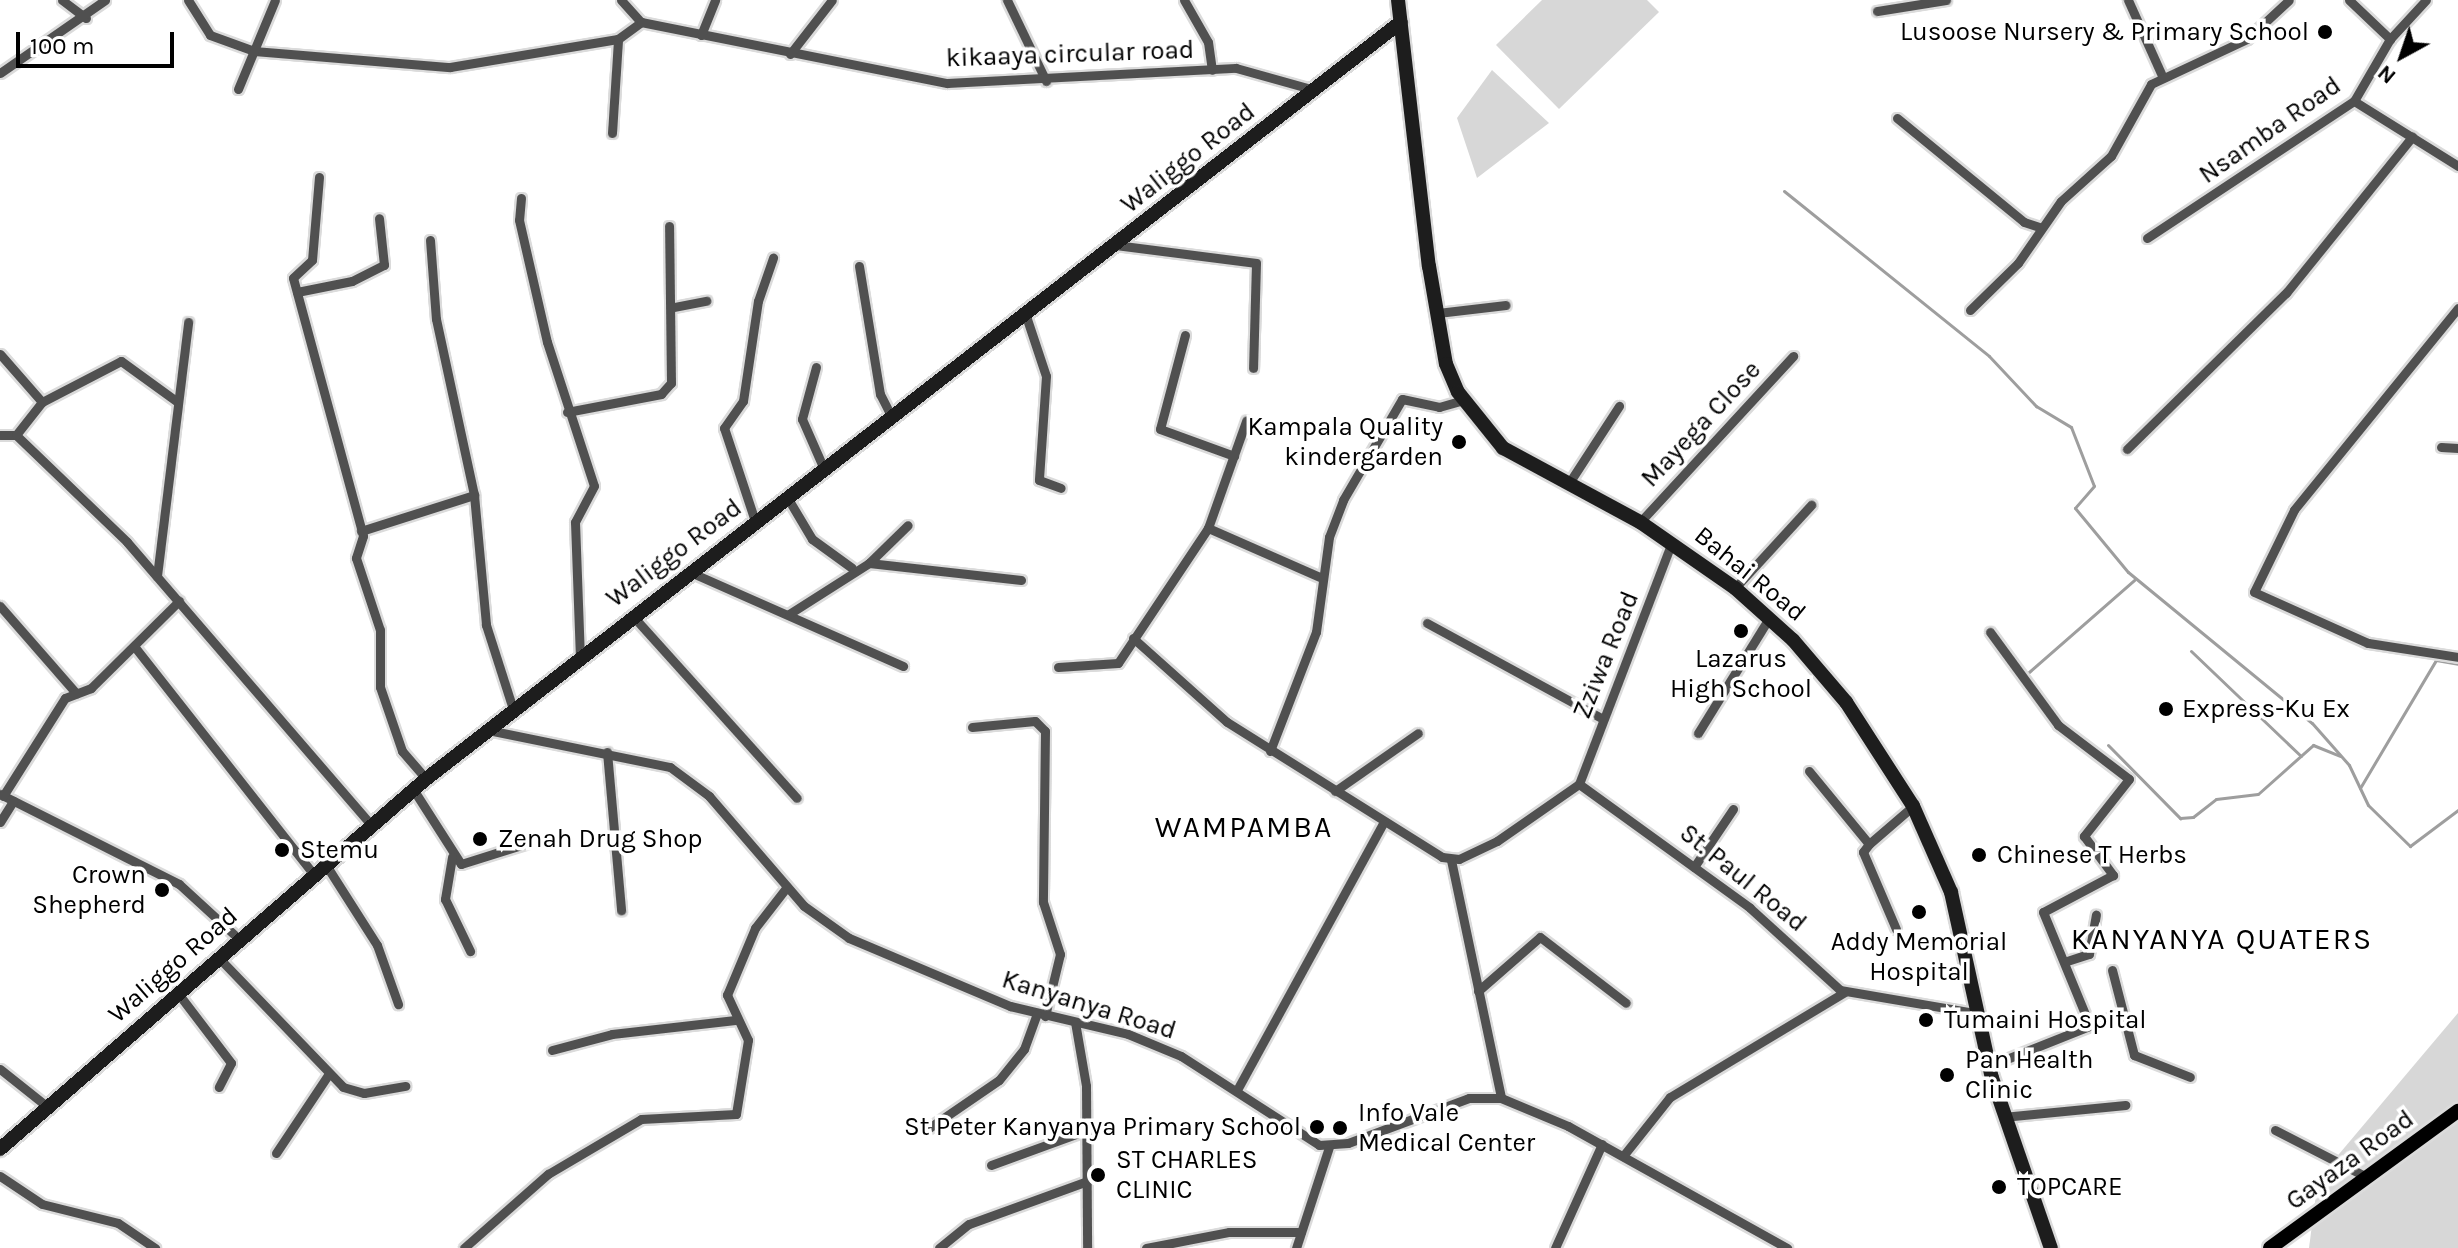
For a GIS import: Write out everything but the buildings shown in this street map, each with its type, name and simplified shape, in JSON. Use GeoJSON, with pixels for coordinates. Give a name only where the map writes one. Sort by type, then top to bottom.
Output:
{"type":"FeatureCollection","features":[{"type":"Feature","properties":{"kind":"main road","name":"Gayaza Road"},"geometry":{"type":"LineString","coordinates":[[2270,1248],[2458,1111]]}},
{"type":"Feature","properties":{"kind":"street"},"geometry":{"type":"LineString","coordinates":[[62,0],[86,18]]}},
{"type":"Feature","properties":{"kind":"street"},"geometry":{"type":"LineString","coordinates":[[0,73],[86,18],[105,0]]}},
{"type":"Feature","properties":{"kind":"street"},"geometry":{"type":"LineString","coordinates":[[188,0],[210,35],[254,51],[468,67],[547,46],[618,39],[641,22],[621,0]]}},
{"type":"Feature","properties":{"kind":"street"},"geometry":{"type":"LineString","coordinates":[[238,89],[275,0]]}},
{"type":"Feature","properties":{"kind":"street"},"geometry":{"type":"LineString","coordinates":[[701,35],[715,0]]}},
{"type":"Feature","properties":{"kind":"street"},"geometry":{"type":"LineString","coordinates":[[790,54],[832,0]]}},
{"type":"Feature","properties":{"kind":"street"},"geometry":{"type":"LineString","coordinates":[[1007,0],[1046,81]]}},
{"type":"Feature","properties":{"kind":"street"},"geometry":{"type":"LineString","coordinates":[[1184,0],[1208,42],[1212,70]]}},
{"type":"Feature","properties":{"kind":"street","name":"Bahai Road"},"geometry":{"type":"LineString","coordinates":[[1398,0],[1446,364],[1463,400],[1503,448],[1672,542],[1735,588],[1818,665],[1913,806],[1951,892],[1974,1013],[2003,1117],[2051,1248]]}},
{"type":"Feature","properties":{"kind":"street"},"geometry":{"type":"LineString","coordinates":[[1877,11],[1946,0]]}},
{"type":"Feature","properties":{"kind":"street"},"geometry":{"type":"LineString","coordinates":[[2128,0],[2163,78]]}},
{"type":"Feature","properties":{"kind":"street"},"geometry":{"type":"LineString","coordinates":[[1970,310],[2018,263],[2039,227],[2103,167],[2138,99],[2163,78],[2247,39],[2289,0]]}},
{"type":"Feature","properties":{"kind":"street"},"geometry":{"type":"LineString","coordinates":[[2349,0],[2390,39]]}},
{"type":"Feature","properties":{"kind":"street","name":"Nsamba Road"},"geometry":{"type":"LineString","coordinates":[[2147,238],[2354,101],[2390,39],[2426,0]]}},
{"type":"Feature","properties":{"kind":"street","name":"kikaaya circular road"},"geometry":{"type":"LineString","coordinates":[[641,22],[947,83],[1257,70],[1311,89]]}},
{"type":"Feature","properties":{"kind":"street","name":"Waliggo Road"},"geometry":{"type":"LineString","coordinates":[[0,1149],[413,789],[632,615],[1026,316],[1311,89],[1401,22]]}},
{"type":"Feature","properties":{"kind":"street"},"geometry":{"type":"LineString","coordinates":[[612,133],[618,39]]}},
{"type":"Feature","properties":{"kind":"street"},"geometry":{"type":"LineString","coordinates":[[2354,101],[2458,166]]}},
{"type":"Feature","properties":{"kind":"street"},"geometry":{"type":"LineString","coordinates":[[1897,118],[2024,222],[2039,227]]}},
{"type":"Feature","properties":{"kind":"street"},"geometry":{"type":"LineString","coordinates":[[2127,449],[2286,293],[2412,137]]}},
{"type":"Feature","properties":{"kind":"street"},"geometry":{"type":"LineString","coordinates":[[319,177],[312,257],[294,271],[297,292],[361,531],[356,558],[380,630],[380,687],[402,751],[426,779]]}},
{"type":"Feature","properties":{"kind":"street"},"geometry":{"type":"LineString","coordinates":[[521,198],[524,244],[567,412],[594,486],[575,522],[580,656]]}},
{"type":"Feature","properties":{"kind":"street"},"geometry":{"type":"LineString","coordinates":[[297,292],[352,281],[384,265],[379,218]]}},
{"type":"Feature","properties":{"kind":"street"},"geometry":{"type":"LineString","coordinates":[[567,412],[668,390],[674,307],[669,226]]}},
{"type":"Feature","properties":{"kind":"street"},"geometry":{"type":"LineString","coordinates":[[430,240],[434,310],[474,495],[486,625],[513,709]]}},
{"type":"Feature","properties":{"kind":"street"},"geometry":{"type":"LineString","coordinates":[[1116,245],[1256,263],[1253,368]]}},
{"type":"Feature","properties":{"kind":"street"},"geometry":{"type":"LineString","coordinates":[[755,521],[724,428],[743,401],[773,258]]}},
{"type":"Feature","properties":{"kind":"street"},"geometry":{"type":"LineString","coordinates":[[859,266],[880,394],[892,418]]}},
{"type":"Feature","properties":{"kind":"street"},"geometry":{"type":"LineString","coordinates":[[674,307],[706,301]]}},
{"type":"Feature","properties":{"kind":"street"},"geometry":{"type":"LineString","coordinates":[[1438,313],[1506,305]]}},
{"type":"Feature","properties":{"kind":"street"},"geometry":{"type":"LineString","coordinates":[[2458,308],[2294,510],[2254,592],[2368,643],[2458,657]]}},
{"type":"Feature","properties":{"kind":"street"},"geometry":{"type":"LineString","coordinates":[[1026,316],[1047,386],[1039,480],[1061,488]]}},
{"type":"Feature","properties":{"kind":"street"},"geometry":{"type":"LineString","coordinates":[[157,576],[188,322]]}},
{"type":"Feature","properties":{"kind":"street"},"geometry":{"type":"LineString","coordinates":[[1185,335],[1160,429],[1234,456]]}},
{"type":"Feature","properties":{"kind":"street"},"geometry":{"type":"LineString","coordinates":[[0,354],[42,402]]}},
{"type":"Feature","properties":{"kind":"street","name":"Mayega Close"},"geometry":{"type":"LineString","coordinates":[[1640,522],[1793,356]]}},
{"type":"Feature","properties":{"kind":"street"},"geometry":{"type":"LineString","coordinates":[[16,435],[42,402],[121,361],[176,401]]}},
{"type":"Feature","properties":{"kind":"street"},"geometry":{"type":"LineString","coordinates":[[816,367],[802,419],[824,469]]}},
{"type":"Feature","properties":{"kind":"street"},"geometry":{"type":"LineString","coordinates":[[1270,751],[1307,662],[1322,578],[1343,500],[1402,399],[1439,407],[1463,400]]}},
{"type":"Feature","properties":{"kind":"street"},"geometry":{"type":"LineString","coordinates":[[1569,483],[1619,406]]}},
{"type":"Feature","properties":{"kind":"street"},"geometry":{"type":"LineString","coordinates":[[1058,667],[1085,660],[1113,668],[1208,528],[1246,421]]}},
{"type":"Feature","properties":{"kind":"street"},"geometry":{"type":"LineString","coordinates":[[0,435],[16,435],[157,576],[371,825]]}},
{"type":"Feature","properties":{"kind":"street"},"geometry":{"type":"LineString","coordinates":[[2441,447],[2458,448]]}},
{"type":"Feature","properties":{"kind":"street"},"geometry":{"type":"LineString","coordinates":[[361,531],[474,495]]}},
{"type":"Feature","properties":{"kind":"street"},"geometry":{"type":"LineString","coordinates":[[787,497],[812,539],[852,568]]}},
{"type":"Feature","properties":{"kind":"street"},"geometry":{"type":"LineString","coordinates":[[1735,588],[1811,505]]}},
{"type":"Feature","properties":{"kind":"street"},"geometry":{"type":"LineString","coordinates":[[869,563],[908,525]]}},
{"type":"Feature","properties":{"kind":"street"},"geometry":{"type":"LineString","coordinates":[[1208,528],[1322,578]]}},
{"type":"Feature","properties":{"kind":"street","name":"Zziwa Road"},"geometry":{"type":"LineString","coordinates":[[1579,784],[1672,542]]}},
{"type":"Feature","properties":{"kind":"street"},"geometry":{"type":"LineString","coordinates":[[789,614],[852,568],[869,563],[1021,580]]}},
{"type":"Feature","properties":{"kind":"street"},"geometry":{"type":"LineString","coordinates":[[689,572],[903,666]]}},
{"type":"Feature","properties":{"kind":"street"},"geometry":{"type":"LineString","coordinates":[[0,822],[5,797],[39,742],[44,720],[134,646],[179,601]]}},
{"type":"Feature","properties":{"kind":"street"},"geometry":{"type":"LineString","coordinates":[[0,606],[76,693]]}},
{"type":"Feature","properties":{"kind":"street"},"geometry":{"type":"LineString","coordinates":[[632,615],[797,798]]}},
{"type":"Feature","properties":{"kind":"street"},"geometry":{"type":"LineString","coordinates":[[1698,733],[1769,618]]}},
{"type":"Feature","properties":{"kind":"street"},"geometry":{"type":"LineString","coordinates":[[1427,623],[1603,719]]}},
{"type":"Feature","properties":{"kind":"street"},"geometry":{"type":"LineString","coordinates":[[1990,632],[2058,725],[2129,779],[2084,836],[2113,875],[2043,912],[2067,961],[2088,1021]]}},
{"type":"Feature","properties":{"kind":"street"},"geometry":{"type":"LineString","coordinates":[[1133,638],[1270,751],[1383,823],[1451,860],[1501,1098]]}},
{"type":"Feature","properties":{"kind":"street"},"geometry":{"type":"LineString","coordinates":[[134,646],[320,870],[377,945],[398,1004]]}},
{"type":"Feature","properties":{"kind":"street"},"geometry":{"type":"LineString","coordinates":[[926,1130],[999,1080],[1024,1049],[1041,1015],[1060,954],[1043,902],[1047,739],[1035,721],[972,727]]}},
{"type":"Feature","properties":{"kind":"street","name":"Kanyanya Road"},"geometry":{"type":"LineString","coordinates":[[488,730],[670,767],[697,784],[786,888],[870,950],[1041,1015],[1151,1043],[1237,1090],[1329,1147]]}},
{"type":"Feature","properties":{"kind":"street"},"geometry":{"type":"LineString","coordinates":[[1335,791],[1418,733]]}},
{"type":"Feature","properties":{"kind":"street"},"geometry":{"type":"LineString","coordinates":[[607,752],[621,910]]}},
{"type":"Feature","properties":{"kind":"street"},"geometry":{"type":"LineString","coordinates":[[1809,771],[1869,844]]}},
{"type":"Feature","properties":{"kind":"street"},"geometry":{"type":"LineString","coordinates":[[1451,860],[1497,841],[1579,784]]}},
{"type":"Feature","properties":{"kind":"street","name":"St. Paul Road"},"geometry":{"type":"LineString","coordinates":[[1579,784],[1694,867],[1845,992]]}},
{"type":"Feature","properties":{"kind":"street"},"geometry":{"type":"LineString","coordinates":[[413,789],[452,857],[445,899],[470,951]]}},
{"type":"Feature","properties":{"kind":"street"},"geometry":{"type":"LineString","coordinates":[[5,797],[179,884],[239,939]]}},
{"type":"Feature","properties":{"kind":"street"},"geometry":{"type":"LineString","coordinates":[[1896,929],[1863,852],[1913,806]]}},
{"type":"Feature","properties":{"kind":"street"},"geometry":{"type":"LineString","coordinates":[[1694,867],[1733,809]]}},
{"type":"Feature","properties":{"kind":"street"},"geometry":{"type":"LineString","coordinates":[[1237,1090],[1383,823]]}},
{"type":"Feature","properties":{"kind":"street"},"geometry":{"type":"LineString","coordinates":[[452,857],[483,863],[534,841]]}},
{"type":"Feature","properties":{"kind":"street"},"geometry":{"type":"LineString","coordinates":[[472,1247],[530,1188],[641,1119],[736,1114],[748,1040],[726,1003],[730,984],[755,928],[786,888]]}},
{"type":"Feature","properties":{"kind":"street"},"geometry":{"type":"LineString","coordinates":[[2067,961],[2089,954],[2096,915]]}},
{"type":"Feature","properties":{"kind":"street"},"geometry":{"type":"LineString","coordinates":[[1478,991],[1540,937],[1626,1003]]}},
{"type":"Feature","properties":{"kind":"street"},"geometry":{"type":"LineString","coordinates":[[218,957],[328,1075],[364,1093],[405,1086]]}},
{"type":"Feature","properties":{"kind":"street"},"geometry":{"type":"LineString","coordinates":[[2112,970],[2134,1055],[2190,1077]]}},
{"type":"Feature","properties":{"kind":"street"},"geometry":{"type":"LineString","coordinates":[[177,992],[231,1063],[219,1087]]}},
{"type":"Feature","properties":{"kind":"street"},"geometry":{"type":"LineString","coordinates":[[1623,1156],[1670,1097],[1845,992],[1974,1013]]}},
{"type":"Feature","properties":{"kind":"street"},"geometry":{"type":"LineString","coordinates":[[1989,1066],[2088,1021],[2122,1013]]}},
{"type":"Feature","properties":{"kind":"street"},"geometry":{"type":"LineString","coordinates":[[552,1050],[612,1034],[735,1020]]}},
{"type":"Feature","properties":{"kind":"street"},"geometry":{"type":"LineString","coordinates":[[1075,1022],[1087,1130],[1087,1248]]}},
{"type":"Feature","properties":{"kind":"street"},"geometry":{"type":"LineString","coordinates":[[0,1069],[49,1108]]}},
{"type":"Feature","properties":{"kind":"street"},"geometry":{"type":"LineString","coordinates":[[276,1153],[328,1075]]}},
{"type":"Feature","properties":{"kind":"street"},"geometry":{"type":"LineString","coordinates":[[1296,1248],[1329,1147],[1469,1098],[1501,1098],[1602,1144],[1787,1248]]}},
{"type":"Feature","properties":{"kind":"street"},"geometry":{"type":"LineString","coordinates":[[2003,1117],[2125,1105]]}},
{"type":"Feature","properties":{"kind":"street"},"geometry":{"type":"LineString","coordinates":[[991,1165],[1087,1130]]}},
{"type":"Feature","properties":{"kind":"street"},"geometry":{"type":"LineString","coordinates":[[2275,1130],[2367,1177]]}},
{"type":"Feature","properties":{"kind":"street"},"geometry":{"type":"LineString","coordinates":[[1555,1248],[1602,1144]]}},
{"type":"Feature","properties":{"kind":"street"},"geometry":{"type":"LineString","coordinates":[[0,1176],[42,1204],[118,1223],[155,1248]]}},
{"type":"Feature","properties":{"kind":"street"},"geometry":{"type":"LineString","coordinates":[[939,1248],[969,1224],[1087,1181]]}},
{"type":"Feature","properties":{"kind":"street"},"geometry":{"type":"LineString","coordinates":[[1146,1248],[1229,1232],[1301,1232]]}},
{"type":"Feature","properties":{"kind":"shaded area"},"geometry":{"type":"Polygon","coordinates":[[[1542,0],[1647,0],[1659,12],[1559,109],[1496,45],[1542,0]]]}},
{"type":"Feature","properties":{"kind":"shaded area"},"geometry":{"type":"Polygon","coordinates":[[[1492,70],[1549,123],[1477,178],[1457,118],[1492,70]]]}},
{"type":"Feature","properties":{"kind":"shaded area"},"geometry":{"type":"Polygon","coordinates":[[[2458,1013],[2458,1248],[2309,1248],[2318,1179],[2458,1013]]]}},
{"type":"Feature","properties":{"kind":"waterway"},"geometry":{"type":"LineString","coordinates":[[1784,191],[1989,356],[2036,406],[2071,427],[2094,486],[2075,508],[2128,572],[2312,723],[2349,765],[2368,805],[2410,846],[2458,810]]}},
{"type":"Feature","properties":{"kind":"waterway"},"geometry":{"type":"LineString","coordinates":[[2029,672],[2134,580]]}},
{"type":"Feature","properties":{"kind":"waterway"},"geometry":{"type":"LineString","coordinates":[[2191,651],[2301,756]]}},
{"type":"Feature","properties":{"kind":"waterway"},"geometry":{"type":"LineString","coordinates":[[2360,788],[2436,660],[2458,664]]}},
{"type":"Feature","properties":{"kind":"waterway"},"geometry":{"type":"LineString","coordinates":[[2108,745],[2180,818],[2193,817],[2216,799],[2258,794],[2313,745],[2340,756]]}},
{"type":"Feature","properties":{"kind":"place","name":"Lusoose Nursery & Primary School"},"geometry":{"type":"Point","coordinates":[2325,32]}},
{"type":"Feature","properties":{"kind":"place","name":"Kampala Quality kindergarden"},"geometry":{"type":"Point","coordinates":[1459,442]}},
{"type":"Feature","properties":{"kind":"place","name":"Lazarus High School"},"geometry":{"type":"Point","coordinates":[1741,631]}},
{"type":"Feature","properties":{"kind":"place","name":"Express-Ku Ex"},"geometry":{"type":"Point","coordinates":[2166,709]}},
{"type":"Feature","properties":{"kind":"place","name":"Zenah Drug Shop"},"geometry":{"type":"Point","coordinates":[480,839]}},
{"type":"Feature","properties":{"kind":"place","name":"Stemu"},"geometry":{"type":"Point","coordinates":[282,850]}},
{"type":"Feature","properties":{"kind":"place","name":"Chinese T Herbs"},"geometry":{"type":"Point","coordinates":[1979,855]}},
{"type":"Feature","properties":{"kind":"place","name":"Crown Shepherd"},"geometry":{"type":"Point","coordinates":[162,890]}},
{"type":"Feature","properties":{"kind":"place","name":"Addy Memorial Hospital"},"geometry":{"type":"Point","coordinates":[1919,912]}},
{"type":"Feature","properties":{"kind":"place","name":"Tumaini Hospital"},"geometry":{"type":"Point","coordinates":[1926,1020]}},
{"type":"Feature","properties":{"kind":"place","name":"Pan Health Clinic"},"geometry":{"type":"Point","coordinates":[1947,1075]}},
{"type":"Feature","properties":{"kind":"place","name":"St Peter Kanyanya Primary School"},"geometry":{"type":"Point","coordinates":[1317,1127]}},
{"type":"Feature","properties":{"kind":"place","name":"Info Vale Medical Center"},"geometry":{"type":"Point","coordinates":[1340,1128]}},
{"type":"Feature","properties":{"kind":"place","name":"ST CHARLES CLINIC"},"geometry":{"type":"Point","coordinates":[1098,1175]}},
{"type":"Feature","properties":{"kind":"place","name":"TOPCARE"},"geometry":{"type":"Point","coordinates":[1999,1187]}},
{"type":"Feature","properties":{"kind":"district","name":"WAMPAMBA"},"geometry":{"type":"Point","coordinates":[1244,827]}},
{"type":"Feature","properties":{"kind":"district","name":"KANYANYA QUATERS"},"geometry":{"type":"Point","coordinates":[2222,939]}}]}
